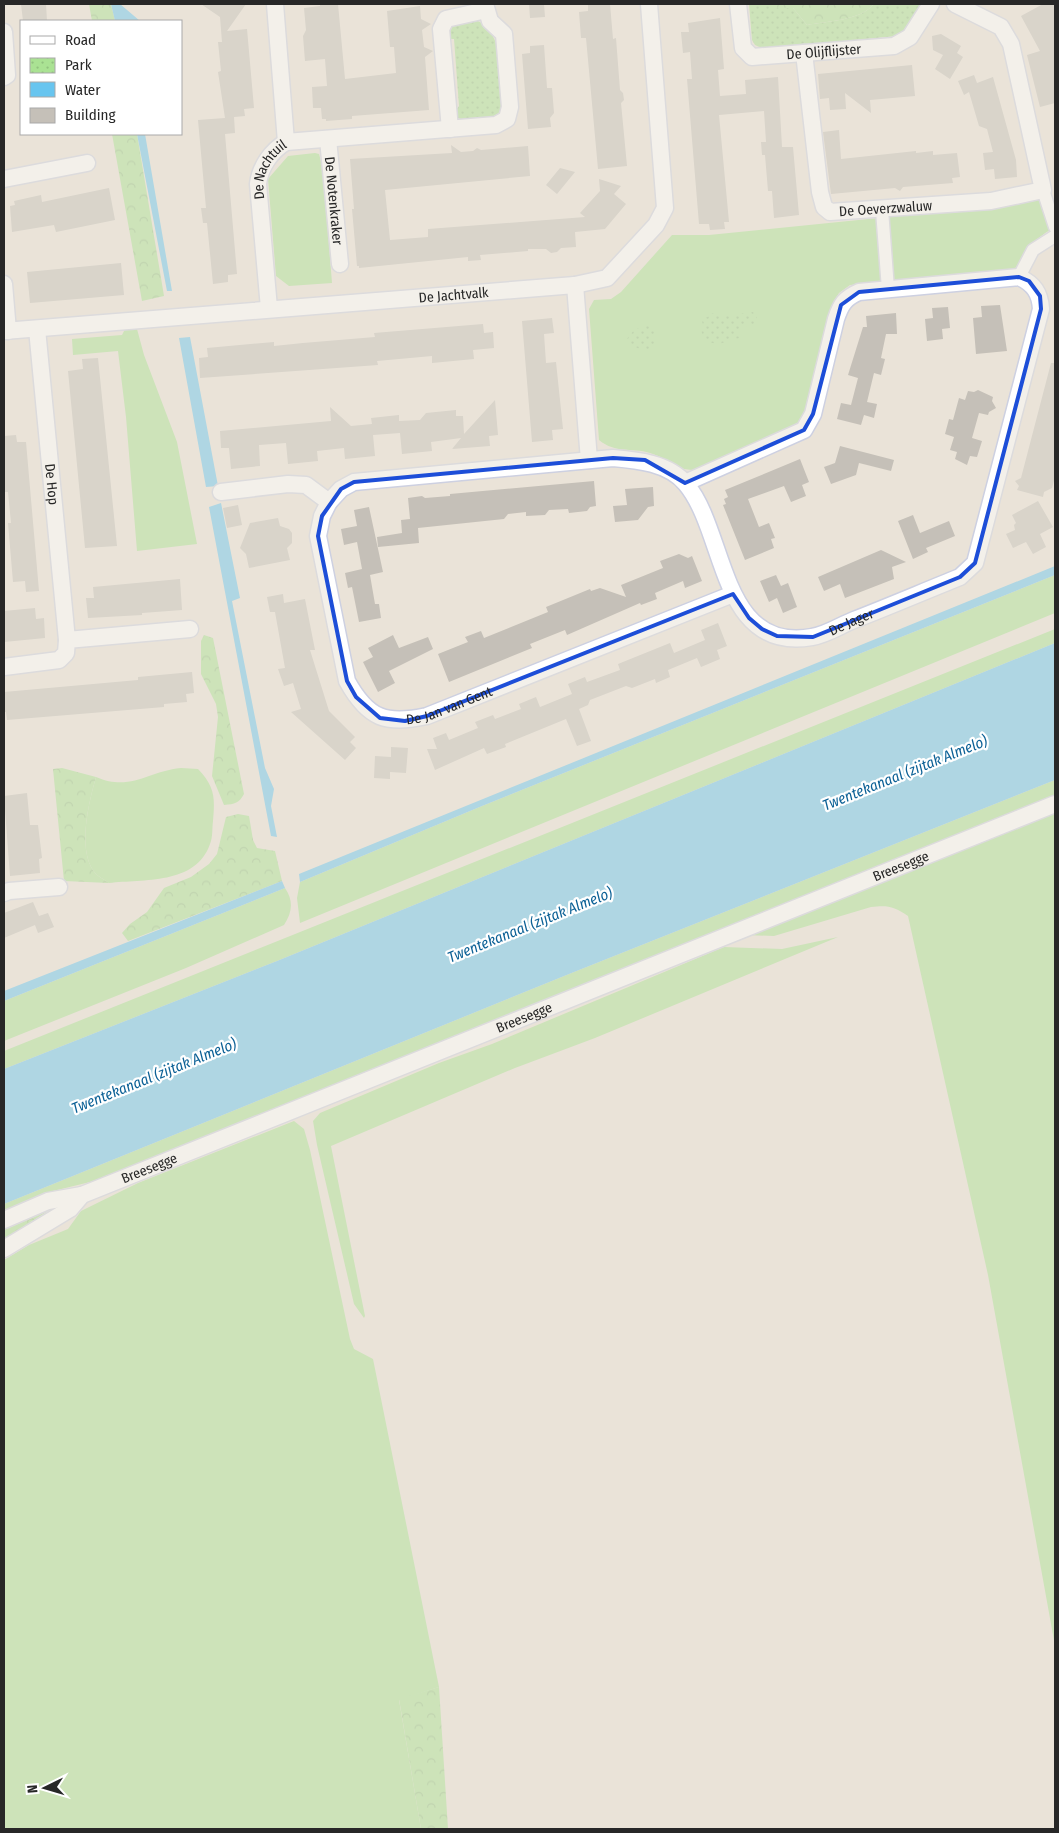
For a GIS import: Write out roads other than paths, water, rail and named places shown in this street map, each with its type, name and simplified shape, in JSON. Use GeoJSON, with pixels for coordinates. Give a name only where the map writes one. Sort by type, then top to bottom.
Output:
{"type":"FeatureCollection","features":[{"type":"Feature","properties":{"kind":"street","name":"De Nachtuil"},"geometry":{"type":"LineString","coordinates":[[270,308],[258,184],[259,172],[278,147],[286,142],[275,4]]}},
{"type":"Feature","properties":{"kind":"street","name":"De Jachtvalk"},"geometry":{"type":"LineString","coordinates":[[6,331],[270,308],[575,285],[608,278],[656,225],[665,208],[649,4]]}},
{"type":"Feature","properties":{"kind":"street","name":"De Olijflijster"},"geometry":{"type":"LineString","coordinates":[[738,4],[743,48],[752,56],[894,46],[910,37],[931,4]]}},
{"type":"Feature","properties":{"kind":"street"},"geometry":{"type":"LineString","coordinates":[[955,4],[1001,27],[1011,44],[1043,190],[1055,228]]}},
{"type":"Feature","properties":{"kind":"street","name":"De Notenkraker"},"geometry":{"type":"LineString","coordinates":[[286,142],[328,139],[450,129],[496,125],[507,119],[510,107],[504,34],[490,21],[485,7],[446,19],[442,29],[450,129]]}},
{"type":"Feature","properties":{"kind":"street"},"geometry":{"type":"LineString","coordinates":[[4,32],[7,75],[4,77]]}},
{"type":"Feature","properties":{"kind":"street","name":"De Oeverzwaluw"},"geometry":{"type":"LineString","coordinates":[[804,53],[820,192],[824,207],[830,212],[882,210],[991,201],[1043,190]]}},
{"type":"Feature","properties":{"kind":"street","name":"De Notenkraker"},"geometry":{"type":"LineString","coordinates":[[328,139],[340,264]]}},
{"type":"Feature","properties":{"kind":"street"},"geometry":{"type":"LineString","coordinates":[[4,179],[87,163]]}},
{"type":"Feature","properties":{"kind":"street"},"geometry":{"type":"LineString","coordinates":[[882,210],[888,289]]}},
{"type":"Feature","properties":{"kind":"street"},"geometry":{"type":"LineString","coordinates":[[685,483],[804,430],[812,414],[841,305],[848,297],[859,292],[1019,277],[1033,250],[1055,236]]}},
{"type":"Feature","properties":{"kind":"street","name":"De Jager"},"geometry":{"type":"LineString","coordinates":[[685,483],[697,500],[733,594],[749,618],[776,636],[791,638],[813,637],[968,572],[975,563],[1041,309],[1040,296],[1028,281],[1019,277]]}},
{"type":"Feature","properties":{"kind":"street"},"geometry":{"type":"LineString","coordinates":[[4,284],[6,331]]}},
{"type":"Feature","properties":{"kind":"street"},"geometry":{"type":"LineString","coordinates":[[575,285],[590,460]]}},
{"type":"Feature","properties":{"kind":"street","name":"De Hop"},"geometry":{"type":"LineString","coordinates":[[38,329],[67,640]]}},
{"type":"Feature","properties":{"kind":"street","name":"De Jan van Gent"},"geometry":{"type":"LineString","coordinates":[[685,483],[645,460],[613,458],[354,482],[341,490],[329,502],[322,516],[318,536],[348,681],[362,704],[380,718],[405,721],[427,716],[733,594]]}},
{"type":"Feature","properties":{"kind":"street"},"geometry":{"type":"LineString","coordinates":[[221,492],[288,484],[306,486],[329,502]]}},
{"type":"Feature","properties":{"kind":"street"},"geometry":{"type":"LineString","coordinates":[[4,667],[59,660],[66,653],[67,640],[190,629]]}},
{"type":"Feature","properties":{"kind":"street","name":"Breesegge"},"geometry":{"type":"LineString","coordinates":[[4,1249],[70,1209],[82,1195],[1055,804]]}},
{"type":"Feature","properties":{"kind":"street"},"geometry":{"type":"LineString","coordinates":[[4,893],[9,890],[59,886]]}},
{"type":"Feature","properties":{"kind":"street"},"geometry":{"type":"LineString","coordinates":[[4,1220],[48,1201],[82,1195]]}},
{"type":"Feature","properties":{"kind":"water"},"geometry":{"type":"Polygon","coordinates":[[[111,4],[120,4],[139,20],[115,20],[111,4]]]}},
{"type":"Feature","properties":{"kind":"water"},"geometry":{"type":"Polygon","coordinates":[[[137,135],[145,135],[172,291],[167,291],[137,135]]]}},
{"type":"Feature","properties":{"kind":"water"},"geometry":{"type":"Polygon","coordinates":[[[190,337],[218,486],[206,487],[179,338],[190,337]]]}},
{"type":"Feature","properties":{"kind":"water"},"geometry":{"type":"Polygon","coordinates":[[[221,503],[240,598],[232,601],[265,768],[274,789],[271,806],[277,837],[271,836],[209,507],[221,503]]]}},
{"type":"Feature","properties":{"kind":"water"},"geometry":{"type":"Polygon","coordinates":[[[1055,566],[1055,575],[482,806],[300,882],[299,874],[1055,566]]]}},
{"type":"Feature","properties":{"kind":"water","name":"Twentekanaal (zijtak Almelo)"},"geometry":{"type":"Polygon","coordinates":[[[1055,643],[1055,780],[574,972],[4,1204],[4,1069],[277,961],[1055,643]]]}},
{"type":"Feature","properties":{"kind":"water"},"geometry":{"type":"Polygon","coordinates":[[[282,881],[285,888],[4,1001],[4,991],[282,881]]]}}]}
